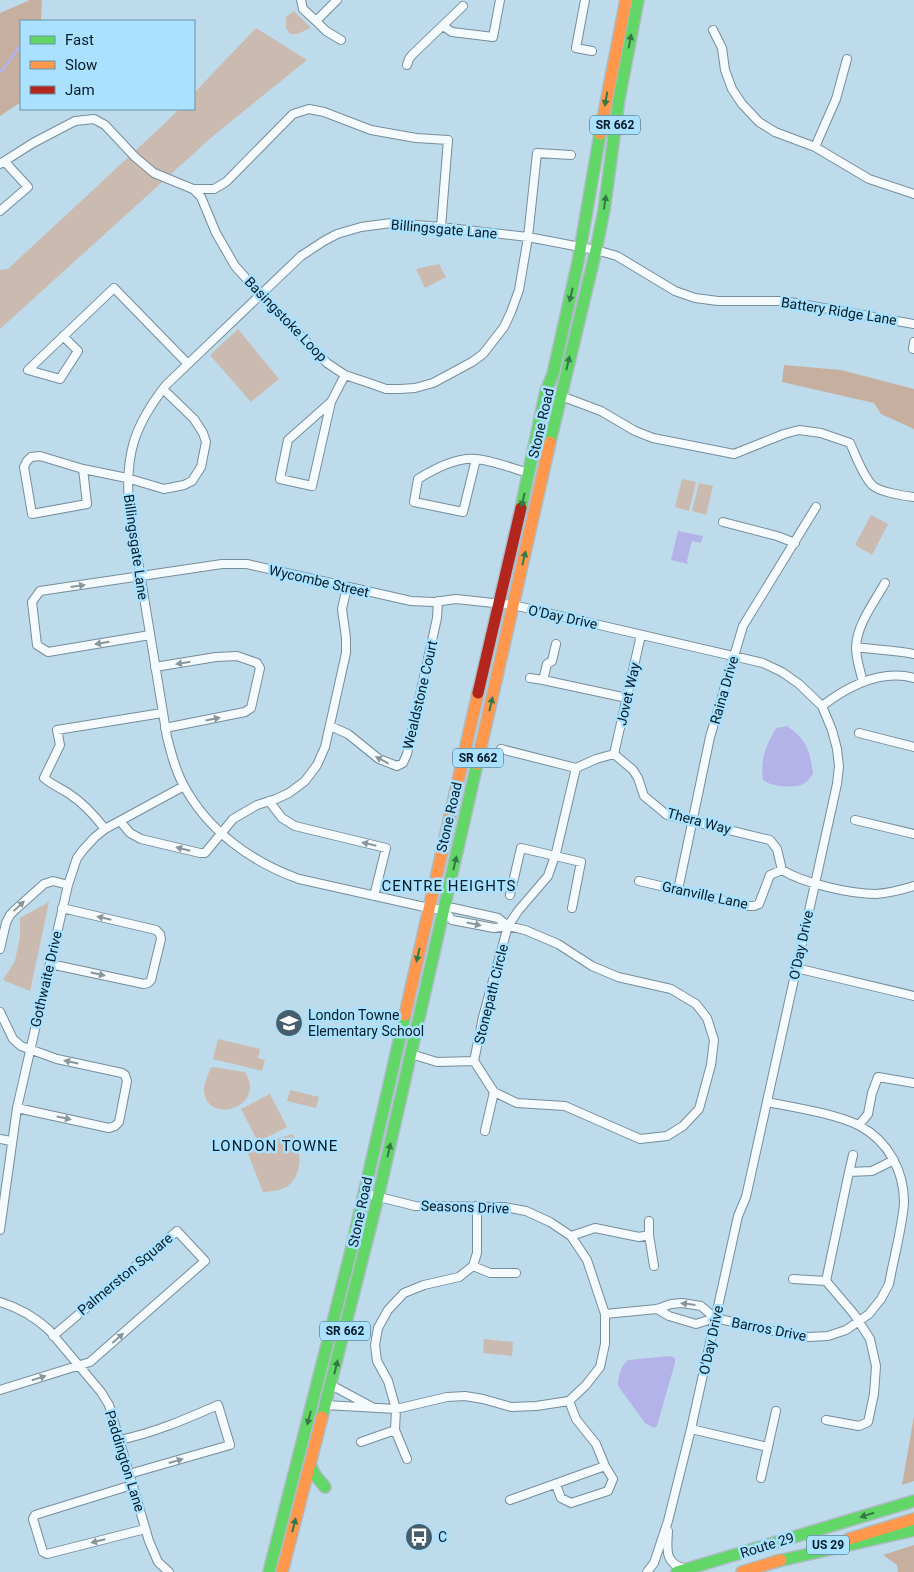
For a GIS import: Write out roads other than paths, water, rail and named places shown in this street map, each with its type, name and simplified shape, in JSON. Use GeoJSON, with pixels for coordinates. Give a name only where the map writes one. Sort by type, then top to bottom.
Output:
{"type":"FeatureCollection","features":[{"type":"Feature","properties":{"kind":"main road","name":"Stone Road"},"geometry":{"type":"LineString","coordinates":[[268,1572],[351,1251],[529,473],[546,391],[553,374],[581,247],[607,95],[626,0]]}},
{"type":"Feature","properties":{"kind":"main road","name":"Stone Road"},"geometry":{"type":"LineString","coordinates":[[282,1572],[378,1197],[596,250],[604,210],[619,99],[638,0]]}},
{"type":"Feature","properties":{"kind":"main road"},"geometry":{"type":"LineString","coordinates":[[310,1465],[315,1475],[325,1487]]}},
{"type":"Feature","properties":{"kind":"main road","name":"Route 29"},"geometry":{"type":"LineString","coordinates":[[677,1572],[914,1501]]}},
{"type":"Feature","properties":{"kind":"main road","name":"Route 29"},"geometry":{"type":"LineString","coordinates":[[742,1572],[914,1519]]}},
{"type":"Feature","properties":{"kind":"main road"},"geometry":{"type":"LineString","coordinates":[[774,1562],[914,1530]]}},
{"type":"Feature","properties":{"kind":"street"},"geometry":{"type":"LineString","coordinates":[[301,0],[303,9],[326,31],[340,40]]}},
{"type":"Feature","properties":{"kind":"street"},"geometry":{"type":"LineString","coordinates":[[316,21],[337,0]]}},
{"type":"Feature","properties":{"kind":"street"},"geometry":{"type":"LineString","coordinates":[[443,26],[452,32],[493,37],[500,0]]}},
{"type":"Feature","properties":{"kind":"street"},"geometry":{"type":"LineString","coordinates":[[585,0],[576,48],[592,51]]}},
{"type":"Feature","properties":{"kind":"street"},"geometry":{"type":"LineString","coordinates":[[407,65],[409,58],[463,6]]}},
{"type":"Feature","properties":{"kind":"street"},"geometry":{"type":"LineString","coordinates":[[713,30],[722,48],[728,81],[736,97],[759,122],[774,132],[815,146],[869,179],[914,194]]}},
{"type":"Feature","properties":{"kind":"street"},"geometry":{"type":"LineString","coordinates":[[815,146],[836,99],[847,60]]}},
{"type":"Feature","properties":{"kind":"street"},"geometry":{"type":"LineString","coordinates":[[0,211],[28,187],[2,163],[75,121],[94,119],[105,125],[134,157],[154,173],[193,189],[214,189],[226,182],[292,114],[309,109],[324,112],[371,130],[416,138],[448,140],[441,227]]}},
{"type":"Feature","properties":{"kind":"street","name":"Basingstoke Loop"},"geometry":{"type":"LineString","coordinates":[[193,189],[205,204],[216,233],[232,262],[309,346],[327,363],[346,375],[386,389],[400,390],[433,383],[449,376],[483,354],[504,327],[519,290],[528,237],[537,153],[570,155]]}},
{"type":"Feature","properties":{"kind":"street","name":"Billingsgate Lane"},"geometry":{"type":"LineString","coordinates":[[444,910],[299,879],[270,867],[244,852],[222,832],[203,813],[184,786],[173,759],[162,713],[129,506],[127,478],[130,457],[138,428],[150,405],[163,389],[301,256],[324,240],[361,227],[391,223],[528,237],[596,250]]}},
{"type":"Feature","properties":{"kind":"street","name":"Battery Ridge Lane"},"geometry":{"type":"LineString","coordinates":[[596,250],[617,256],[676,291],[695,298],[718,301],[784,301],[914,324]]}},
{"type":"Feature","properties":{"kind":"street"},"geometry":{"type":"LineString","coordinates":[[63,336],[78,351],[60,379],[28,370],[63,336],[114,288],[188,364]]}},
{"type":"Feature","properties":{"kind":"street"},"geometry":{"type":"LineString","coordinates":[[914,342],[914,349]]}},
{"type":"Feature","properties":{"kind":"street"},"geometry":{"type":"LineString","coordinates":[[332,402],[288,440],[280,479],[312,486],[332,402],[346,375]]}},
{"type":"Feature","properties":{"kind":"street"},"geometry":{"type":"LineString","coordinates":[[83,469],[87,504],[32,514],[24,467],[26,461],[31,457],[40,456],[83,469],[127,478],[164,489],[192,481],[201,467],[206,442],[204,433],[194,419],[163,389]]}},
{"type":"Feature","properties":{"kind":"street"},"geometry":{"type":"LineString","coordinates":[[561,396],[601,411],[634,431],[653,438],[734,454],[799,430],[821,432],[850,443],[866,477],[874,487],[902,496],[914,496]]}},
{"type":"Feature","properties":{"kind":"street"},"geometry":{"type":"LineString","coordinates":[[476,459],[463,512],[414,502],[418,479],[458,460],[476,459],[529,473]]}},
{"type":"Feature","properties":{"kind":"street","name":"Raina Drive"},"geometry":{"type":"LineString","coordinates":[[678,890],[710,737],[743,626],[816,507]]}},
{"type":"Feature","properties":{"kind":"street"},"geometry":{"type":"LineString","coordinates":[[723,522],[777,536],[795,543]]}},
{"type":"Feature","properties":{"kind":"street","name":"Wycombe Street"},"geometry":{"type":"LineString","coordinates":[[150,635],[48,652],[37,645],[32,602],[40,591],[236,563],[411,601],[424,602],[462,599],[498,604]]}},
{"type":"Feature","properties":{"kind":"street"},"geometry":{"type":"LineString","coordinates":[[863,682],[856,647],[860,628],[885,583]]}},
{"type":"Feature","properties":{"kind":"street"},"geometry":{"type":"LineString","coordinates":[[120,821],[130,833],[141,839],[200,854],[208,851],[233,819],[240,814],[257,805],[289,793],[305,781],[324,751],[330,726],[346,652],[342,609],[347,587]]}},
{"type":"Feature","properties":{"kind":"street","name":"Wealdstone Court"},"geometry":{"type":"LineString","coordinates":[[330,726],[344,732],[378,759],[397,766],[403,763],[437,618],[438,601]]}},
{"type":"Feature","properties":{"kind":"street","name":"O'Day Drive"},"geometry":{"type":"LineString","coordinates":[[498,604],[763,663],[782,672],[799,684],[822,706],[834,739],[838,766],[837,784],[746,1197],[738,1216],[691,1429],[668,1521],[654,1563],[647,1572]]}},
{"type":"Feature","properties":{"kind":"street","name":"Jovet Way"},"geometry":{"type":"LineString","coordinates":[[614,754],[641,635]]}},
{"type":"Feature","properties":{"kind":"street"},"geometry":{"type":"LineString","coordinates":[[543,680],[547,664],[552,661],[556,644]]}},
{"type":"Feature","properties":{"kind":"street"},"geometry":{"type":"LineString","coordinates":[[856,647],[873,650],[894,650],[914,654]]}},
{"type":"Feature","properties":{"kind":"street"},"geometry":{"type":"LineString","coordinates":[[155,666],[216,657],[237,656],[257,663],[260,668],[251,708],[245,712],[165,728]]}},
{"type":"Feature","properties":{"kind":"street"},"geometry":{"type":"LineString","coordinates":[[822,706],[838,694],[863,682],[889,676],[914,678]]}},
{"type":"Feature","properties":{"kind":"street"},"geometry":{"type":"LineString","coordinates":[[530,678],[627,698]]}},
{"type":"Feature","properties":{"kind":"street"},"geometry":{"type":"LineString","coordinates":[[105,829],[69,793],[44,778],[60,745],[58,730],[162,713]]}},
{"type":"Feature","properties":{"kind":"street"},"geometry":{"type":"LineString","coordinates":[[860,733],[914,747]]}},
{"type":"Feature","properties":{"kind":"street"},"geometry":{"type":"LineString","coordinates":[[501,750],[576,768],[596,759],[614,754]]}},
{"type":"Feature","properties":{"kind":"street","name":"Thera Way"},"geometry":{"type":"LineString","coordinates":[[614,754],[633,770],[644,796],[667,815],[770,840],[777,850],[782,870]]}},
{"type":"Feature","properties":{"kind":"street"},"geometry":{"type":"LineString","coordinates":[[508,926],[518,911],[548,876],[555,857],[576,768]]}},
{"type":"Feature","properties":{"kind":"street","name":"Gothwaite Drive"},"geometry":{"type":"LineString","coordinates":[[0,1230],[17,1108],[62,908],[78,858],[95,837],[105,829],[184,786]]}},
{"type":"Feature","properties":{"kind":"street"},"geometry":{"type":"LineString","coordinates":[[269,801],[282,818],[295,826],[386,848],[374,896]]}},
{"type":"Feature","properties":{"kind":"street"},"geometry":{"type":"LineString","coordinates":[[855,820],[914,834]]}},
{"type":"Feature","properties":{"kind":"street"},"geometry":{"type":"LineString","coordinates":[[510,894],[521,848],[582,862],[572,908]]}},
{"type":"Feature","properties":{"kind":"street"},"geometry":{"type":"LineString","coordinates":[[782,870],[794,878],[814,884],[873,894],[914,886]]}},
{"type":"Feature","properties":{"kind":"street","name":"Granville Lane"},"geometry":{"type":"LineString","coordinates":[[639,881],[754,906],[759,904],[770,875],[782,870]]}},
{"type":"Feature","properties":{"kind":"street"},"geometry":{"type":"LineString","coordinates":[[0,949],[6,923],[16,909],[44,884],[53,881],[68,885]]}},
{"type":"Feature","properties":{"kind":"street"},"geometry":{"type":"LineString","coordinates":[[50,964],[144,984],[152,980],[161,938],[156,930],[62,908]]}},
{"type":"Feature","properties":{"kind":"street","name":"Stonepath Circle"},"geometry":{"type":"LineString","coordinates":[[508,926],[483,1017],[474,1061],[494,1092],[517,1103],[565,1106],[640,1139],[667,1136],[683,1126],[699,1109],[711,1065],[714,1040],[707,1018],[696,1004],[671,988],[618,976],[592,966],[558,944],[525,930],[508,926],[494,928],[452,920],[444,910],[453,908],[498,918],[508,926]]}},
{"type":"Feature","properties":{"kind":"street"},"geometry":{"type":"LineString","coordinates":[[796,968],[914,996]]}},
{"type":"Feature","properties":{"kind":"street"},"geometry":{"type":"LineString","coordinates":[[0,1012],[13,1040],[21,1046],[57,1059],[122,1073],[125,1075],[127,1084],[119,1122],[109,1128],[17,1108]]}},
{"type":"Feature","properties":{"kind":"street","name":"Stonepath Circle"},"geometry":{"type":"LineString","coordinates":[[411,1054],[438,1062],[474,1061]]}},
{"type":"Feature","properties":{"kind":"street"},"geometry":{"type":"LineString","coordinates":[[859,1125],[868,1114],[872,1093],[878,1077],[914,1083]]}},
{"type":"Feature","properties":{"kind":"street"},"geometry":{"type":"LineString","coordinates":[[485,1131],[494,1092]]}},
{"type":"Feature","properties":{"kind":"street","name":"Barros Drive"},"geometry":{"type":"LineString","coordinates":[[715,1318],[791,1335],[809,1337],[828,1336],[859,1322],[869,1314],[881,1299],[892,1274],[904,1200],[902,1180],[888,1150],[876,1137],[859,1125],[838,1118],[767,1102]]}},
{"type":"Feature","properties":{"kind":"street"},"geometry":{"type":"LineString","coordinates":[[0,1139],[12,1141]]}},
{"type":"Feature","properties":{"kind":"street"},"geometry":{"type":"LineString","coordinates":[[826,1281],[853,1155]]}},
{"type":"Feature","properties":{"kind":"street"},"geometry":{"type":"LineString","coordinates":[[849,1172],[872,1171],[894,1160]]}},
{"type":"Feature","properties":{"kind":"street","name":"Seasons Drive"},"geometry":{"type":"LineString","coordinates":[[364,1193],[415,1206],[504,1207],[526,1211],[550,1222],[570,1236],[588,1260],[605,1314],[605,1344],[600,1367],[586,1385],[569,1401]]}},
{"type":"Feature","properties":{"kind":"street"},"geometry":{"type":"LineString","coordinates":[[406,1459],[396,1430],[396,1409],[388,1381],[377,1361],[375,1345],[378,1328],[388,1310],[404,1293],[424,1285],[459,1277],[473,1266],[477,1253],[477,1206]]}},
{"type":"Feature","properties":{"kind":"street"},"geometry":{"type":"LineString","coordinates":[[649,1221],[649,1235],[654,1266]]}},
{"type":"Feature","properties":{"kind":"street"},"geometry":{"type":"LineString","coordinates":[[570,1236],[594,1228],[639,1237],[649,1235]]}},
{"type":"Feature","properties":{"kind":"street","name":"Palmerston Square"},"geometry":{"type":"LineString","coordinates":[[53,1336],[177,1231],[205,1261],[90,1362],[78,1364]]}},
{"type":"Feature","properties":{"kind":"street"},"geometry":{"type":"LineString","coordinates":[[473,1266],[490,1273],[516,1273]]}},
{"type":"Feature","properties":{"kind":"street"},"geometry":{"type":"LineString","coordinates":[[793,1279],[826,1281],[859,1322],[870,1339],[876,1366],[874,1394],[868,1422],[859,1426],[826,1420]]}},
{"type":"Feature","properties":{"kind":"street","name":"Paddington Lane"},"geometry":{"type":"LineString","coordinates":[[0,1302],[18,1308],[40,1322],[104,1396],[112,1412],[145,1529],[158,1562],[169,1572]]}},
{"type":"Feature","properties":{"kind":"street"},"geometry":{"type":"LineString","coordinates":[[605,1314],[657,1309],[671,1304],[682,1303],[701,1306],[715,1318]]}},
{"type":"Feature","properties":{"kind":"street"},"geometry":{"type":"LineString","coordinates":[[657,1309],[669,1316],[696,1324],[715,1318]]}},
{"type":"Feature","properties":{"kind":"street"},"geometry":{"type":"LineString","coordinates":[[0,1390],[65,1370],[78,1364]]}},
{"type":"Feature","properties":{"kind":"street"},"geometry":{"type":"LineString","coordinates":[[331,1385],[376,1409]]}},
{"type":"Feature","properties":{"kind":"street"},"geometry":{"type":"LineString","coordinates":[[326,1405],[396,1409],[447,1397],[465,1396],[511,1407],[536,1406],[569,1401],[576,1419],[596,1444],[605,1466],[613,1479],[608,1491],[570,1503],[561,1498],[556,1485]]}},
{"type":"Feature","properties":{"kind":"street"},"geometry":{"type":"LineString","coordinates":[[119,1440],[145,1435],[172,1426],[218,1405],[230,1445],[129,1474]]}},
{"type":"Feature","properties":{"kind":"street"},"geometry":{"type":"LineString","coordinates":[[761,1478],[776,1411]]}},
{"type":"Feature","properties":{"kind":"street"},"geometry":{"type":"LineString","coordinates":[[691,1429],[768,1447]]}},
{"type":"Feature","properties":{"kind":"street"},"geometry":{"type":"LineString","coordinates":[[360,1442],[396,1430]]}},
{"type":"Feature","properties":{"kind":"street"},"geometry":{"type":"LineString","coordinates":[[510,1500],[605,1466]]}},
{"type":"Feature","properties":{"kind":"street"},"geometry":{"type":"LineString","coordinates":[[132,1485],[35,1515],[33,1519],[43,1552],[47,1554],[145,1529]]}},
{"type":"Feature","properties":{"kind":"street","name":"O'Day Drive"},"geometry":{"type":"LineString","coordinates":[[668,1521],[667,1550],[670,1560],[676,1566],[684,1569],[690,1568]]}},
{"type":"Feature","properties":{"kind":"water"},"geometry":{"type":"Polygon","coordinates":[[[678,531],[703,536],[701,543],[692,541],[688,564],[671,560],[678,531]]]}},
{"type":"Feature","properties":{"kind":"water"},"geometry":{"type":"Polygon","coordinates":[[[787,726],[799,736],[806,746],[813,774],[805,783],[790,787],[777,786],[763,780],[762,772],[763,759],[776,728],[787,726]]]}},
{"type":"Feature","properties":{"kind":"water"},"geometry":{"type":"Polygon","coordinates":[[[670,1356],[675,1358],[675,1363],[657,1426],[654,1428],[645,1423],[618,1386],[619,1375],[623,1365],[628,1360],[670,1356]]]}},
{"type":"Feature","properties":{"kind":"waterway"},"geometry":{"type":"LineString","coordinates":[[0,71],[2,71],[20,45]]}},
{"type":"Feature","properties":{"kind":"place","name":"London Towne Elementary School"},"geometry":{"type":"Point","coordinates":[289,1023]}},
{"type":"Feature","properties":{"kind":"place","name":"C"},"geometry":{"type":"Point","coordinates":[419,1537]}},
{"type":"Feature","properties":{"kind":"district","name":"CENTRE HEIGHTS"},"geometry":{"type":"Point","coordinates":[449,886]}},
{"type":"Feature","properties":{"kind":"district","name":"LONDON TOWNE"},"geometry":{"type":"Point","coordinates":[275,1146]}}]}
